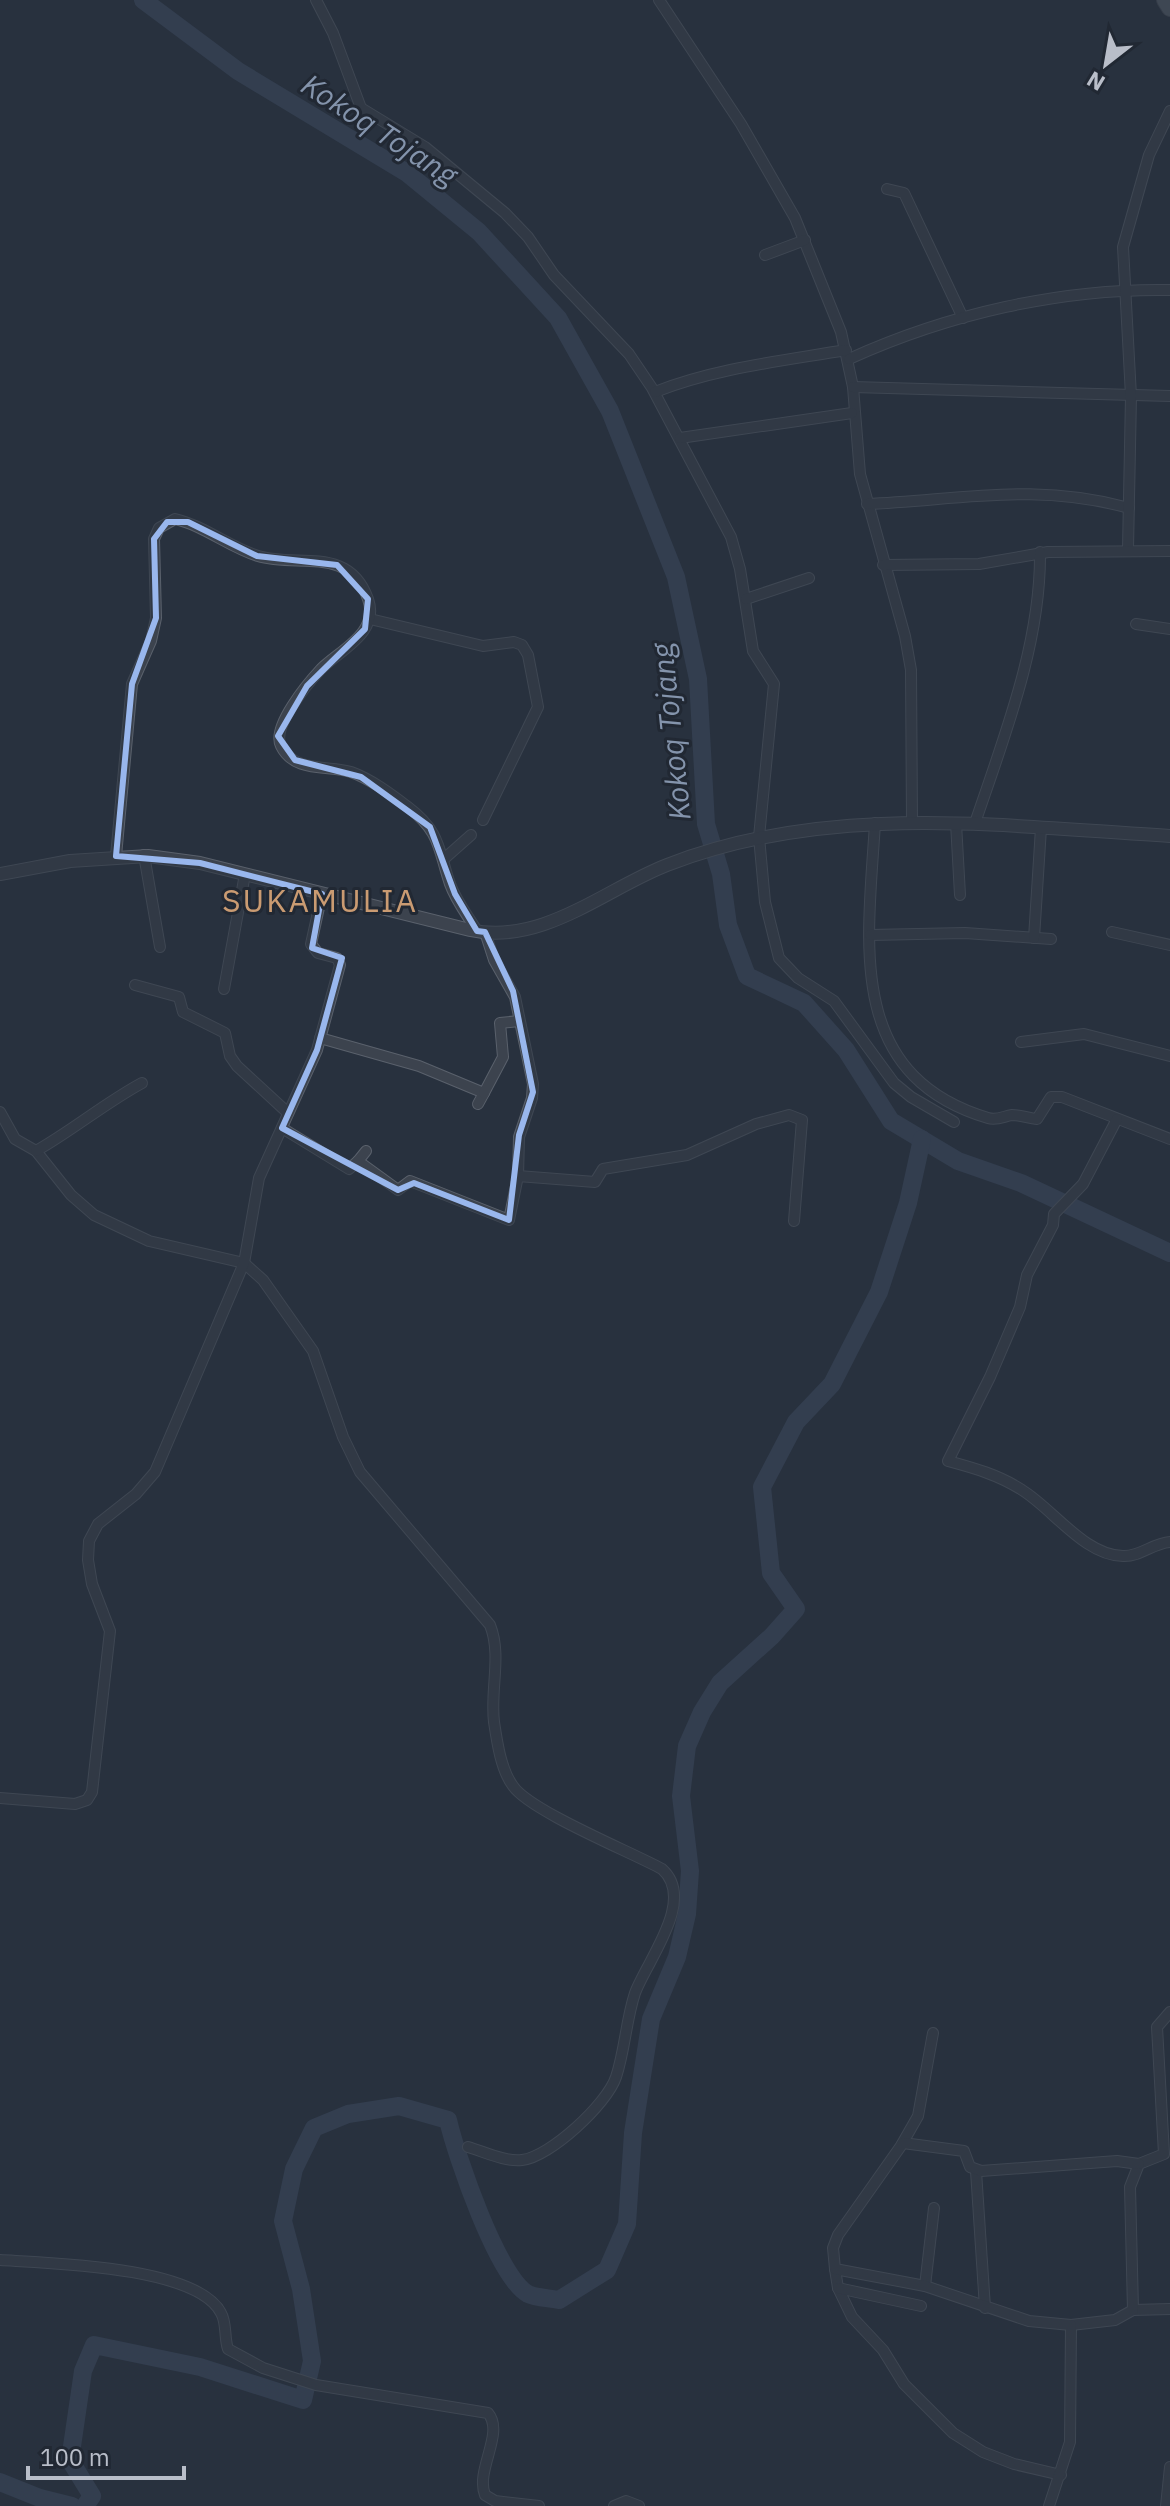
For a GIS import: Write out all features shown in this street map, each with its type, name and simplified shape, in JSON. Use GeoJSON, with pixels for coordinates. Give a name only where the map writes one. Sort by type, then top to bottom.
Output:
{"type":"FeatureCollection","features":[{"type":"Feature","properties":{"kind":"main road"},"geometry":{"type":"LineString","coordinates":[[1165,0],[1170,8]]}},
{"type":"Feature","properties":{"kind":"street"},"geometry":{"type":"LineString","coordinates":[[316,0],[361,108],[425,147],[505,213],[528,237],[554,275],[629,354],[655,392],[731,537],[750,598],[753,651],[774,684],[759,837],[765,902],[779,958],[798,978],[834,1001],[894,1083],[954,1122]]}},
{"type":"Feature","properties":{"kind":"street"},"geometry":{"type":"LineString","coordinates":[[659,0],[741,124],[805,240],[848,354],[853,387],[852,413],[867,504],[905,636],[911,670],[912,822]]}},
{"type":"Feature","properties":{"kind":"street"},"geometry":{"type":"LineString","coordinates":[[1128,549],[1131,396],[1123,289],[1125,232],[1149,155],[1170,111]]}},
{"type":"Feature","properties":{"kind":"street"},"geometry":{"type":"LineString","coordinates":[[887,189],[904,193],[963,318]]}},
{"type":"Feature","properties":{"kind":"street"},"geometry":{"type":"LineString","coordinates":[[765,255],[805,240]]}},
{"type":"Feature","properties":{"kind":"street"},"geometry":{"type":"LineString","coordinates":[[655,392],[716,373],[848,354],[963,318],[1047,299],[1123,289],[1170,290]]}},
{"type":"Feature","properties":{"kind":"street"},"geometry":{"type":"LineString","coordinates":[[853,387],[1170,396]]}},
{"type":"Feature","properties":{"kind":"street"},"geometry":{"type":"LineString","coordinates":[[680,438],[852,413]]}},
{"type":"Feature","properties":{"kind":"street"},"geometry":{"type":"LineString","coordinates":[[867,504],[965,494],[1024,493],[1091,499],[1129,508]]}},
{"type":"Feature","properties":{"kind":"street"},"geometry":{"type":"LineString","coordinates":[[116,856],[132,684],[151,641],[156,618],[153,552],[159,528],[175,519],[257,556],[319,560],[349,572],[368,599],[370,619],[357,638],[307,686],[281,726],[278,736],[281,747],[295,760],[350,772],[398,800],[430,827],[445,858],[450,883],[513,991],[533,1092],[519,1137],[518,1176],[510,1217],[505,1220],[410,1181],[398,1190],[358,1161]]}},
{"type":"Feature","properties":{"kind":"street"},"geometry":{"type":"LineString","coordinates":[[883,565],[979,564],[1040,552],[1170,551]]}},
{"type":"Feature","properties":{"kind":"street"},"geometry":{"type":"LineString","coordinates":[[975,823],[1026,655],[1037,606],[1040,552]]}},
{"type":"Feature","properties":{"kind":"street"},"geometry":{"type":"LineString","coordinates":[[750,598],[809,578]]}},
{"type":"Feature","properties":{"kind":"street"},"geometry":{"type":"LineString","coordinates":[[370,619],[483,646],[514,642],[522,645],[528,655],[538,707],[483,820]]}},
{"type":"Feature","properties":{"kind":"street"},"geometry":{"type":"LineString","coordinates":[[1136,624],[1170,629]]}},
{"type":"Feature","properties":{"kind":"street"},"geometry":{"type":"LineString","coordinates":[[0,874],[116,856],[144,855],[245,874],[481,932],[549,922],[631,880],[691,857],[759,837],[875,823],[912,822],[975,823],[1170,836]]}},
{"type":"Feature","properties":{"kind":"street"},"geometry":{"type":"LineString","coordinates":[[875,823],[871,976],[887,1043],[910,1072],[946,1101],[993,1120],[1011,1115],[1040,1118],[1048,1101],[1056,1097],[1170,1139]]}},
{"type":"Feature","properties":{"kind":"street"},"geometry":{"type":"LineString","coordinates":[[956,823],[960,895]]}},
{"type":"Feature","properties":{"kind":"street"},"geometry":{"type":"LineString","coordinates":[[1034,938],[1041,828]]}},
{"type":"Feature","properties":{"kind":"street"},"geometry":{"type":"LineString","coordinates":[[445,858],[471,835]]}},
{"type":"Feature","properties":{"kind":"street"},"geometry":{"type":"LineString","coordinates":[[144,855],[160,947]]}},
{"type":"Feature","properties":{"kind":"street"},"geometry":{"type":"LineString","coordinates":[[224,989],[245,874]]}},
{"type":"Feature","properties":{"kind":"street"},"geometry":{"type":"LineString","coordinates":[[0,1798],[82,1803],[92,1792],[110,1631],[92,1584],[89,1541],[98,1524],[136,1494],[155,1472],[244,1263],[259,1178],[320,1038],[340,965],[337,958],[318,953],[311,944],[322,894]]}},
{"type":"Feature","properties":{"kind":"street"},"geometry":{"type":"LineString","coordinates":[[1112,932],[1170,945]]}},
{"type":"Feature","properties":{"kind":"street"},"geometry":{"type":"LineString","coordinates":[[870,935],[965,933],[1051,939]]}},
{"type":"Feature","properties":{"kind":"street"},"geometry":{"type":"LineString","coordinates":[[135,985],[179,997],[183,1012],[225,1033],[230,1056],[237,1066],[288,1113]]}},
{"type":"Feature","properties":{"kind":"street"},"geometry":{"type":"LineString","coordinates":[[478,1104],[503,1057],[500,1023],[519,1021]]}},
{"type":"Feature","properties":{"kind":"street"},"geometry":{"type":"LineString","coordinates":[[1021,1042],[1084,1034],[1170,1056]]}},
{"type":"Feature","properties":{"kind":"street"},"geometry":{"type":"LineString","coordinates":[[320,1038],[419,1066],[484,1093]]}},
{"type":"Feature","properties":{"kind":"street"},"geometry":{"type":"LineString","coordinates":[[36,1151],[69,1132],[105,1103],[142,1083]]}},
{"type":"Feature","properties":{"kind":"street"},"geometry":{"type":"LineString","coordinates":[[0,1112],[15,1139],[36,1151],[71,1195],[94,1215],[149,1241],[244,1263],[268,1286],[313,1351],[334,1414],[360,1472],[490,1625],[496,1651],[494,1723],[502,1758],[514,1788],[547,1811],[662,1869],[670,1878],[673,1901],[668,1931],[635,1994],[615,2081],[598,2106],[558,2142],[527,2160],[504,2158],[468,2147]]}},
{"type":"Feature","properties":{"kind":"street"},"geometry":{"type":"LineString","coordinates":[[518,1176],[595,1182],[603,1169],[687,1155],[756,1124],[789,1115],[802,1120],[794,1221]]}},
{"type":"Feature","properties":{"kind":"street"},"geometry":{"type":"LineString","coordinates":[[1117,1119],[1083,1184],[1063,1206],[1027,1275],[1020,1307],[952,1462],[1018,1487],[1053,1512],[1080,1538],[1111,1555],[1135,1555],[1170,1542]]}},
{"type":"Feature","properties":{"kind":"street"},"geometry":{"type":"LineString","coordinates":[[282,1128],[349,1169],[366,1151]]}},
{"type":"Feature","properties":{"kind":"street"},"geometry":{"type":"LineString","coordinates":[[902,2144],[964,2151],[970,2167],[976,2171],[1117,2161],[1139,2164],[1167,2154],[1157,2027],[1170,2012]]}},
{"type":"Feature","properties":{"kind":"street"},"geometry":{"type":"LineString","coordinates":[[933,2033],[918,2116],[838,2235],[833,2248],[838,2288],[852,2317],[883,2350],[904,2384],[953,2433],[983,2452],[1014,2464],[1061,2475]]}},
{"type":"Feature","properties":{"kind":"street"},"geometry":{"type":"LineString","coordinates":[[1133,2310],[1130,2187],[1139,2164]]}},
{"type":"Feature","properties":{"kind":"street"},"geometry":{"type":"LineString","coordinates":[[976,2171],[985,2308]]}},
{"type":"Feature","properties":{"kind":"street"},"geometry":{"type":"LineString","coordinates":[[925,2286],[934,2208]]}},
{"type":"Feature","properties":{"kind":"street"},"geometry":{"type":"LineString","coordinates":[[0,2260],[150,2276],[184,2285],[202,2294],[221,2311],[230,2352],[291,2378],[316,2385],[488,2413],[493,2426],[483,2475],[485,2495],[495,2501],[539,2506]]}},
{"type":"Feature","properties":{"kind":"street"},"geometry":{"type":"LineString","coordinates":[[835,2269],[925,2286],[1029,2321],[1071,2325],[1115,2320],[1133,2310],[1170,2309]]}},
{"type":"Feature","properties":{"kind":"street"},"geometry":{"type":"LineString","coordinates":[[838,2288],[921,2306]]}},
{"type":"Feature","properties":{"kind":"street"},"geometry":{"type":"LineString","coordinates":[[1049,2506],[1070,2442],[1071,2325]]}},
{"type":"Feature","properties":{"kind":"street"},"geometry":{"type":"LineString","coordinates":[[1166,2506],[1170,2467]]}},
{"type":"Feature","properties":{"kind":"street"},"geometry":{"type":"LineString","coordinates":[[614,2506],[626,2501],[639,2506]]}},
{"type":"Feature","properties":{"kind":"highlighted area"},"geometry":{"type":"Polygon","coordinates":[[[167,522],[188,522],[257,556],[337,565],[368,599],[365,629],[307,686],[278,736],[295,760],[361,777],[430,827],[455,894],[477,931],[485,932],[513,991],[533,1092],[519,1135],[509,1220],[414,1183],[398,1190],[282,1128],[317,1050],[342,958],[312,948],[322,894],[200,863],[116,856],[132,684],[156,618],[154,539],[167,522]]]}},
{"type":"Feature","properties":{"kind":"waterway","name":"Kokoq Tojang"},"geometry":{"type":"LineString","coordinates":[[143,0],[238,71],[407,173],[479,232],[558,318],[610,411],[676,577],[698,679],[706,824],[721,874],[728,925],[747,976],[804,1003],[846,1050],[891,1121],[958,1161],[1021,1183],[1170,1253]]}},
{"type":"Feature","properties":{"kind":"waterway"},"geometry":{"type":"LineString","coordinates":[[85,2506],[92,2496],[70,2460],[83,2371],[94,2345],[200,2367],[303,2400],[312,2361],[301,2289],[283,2221],[294,2169],[314,2128],[348,2114],[399,2106],[448,2120],[480,2214],[516,2283],[528,2294],[559,2300],[607,2270],[627,2224],[633,2133],[651,2019],[677,1957],[687,1914],[690,1871],[681,1796],[687,1746],[702,1712],[720,1683],[772,1636],[796,1609],[771,1573],[762,1487],[796,1422],[832,1384],[879,1292],[908,1203],[922,1139]]}},
{"type":"Feature","properties":{"kind":"waterway"},"geometry":{"type":"LineString","coordinates":[[0,2482],[40,2498],[72,2506]]}},
{"type":"Feature","properties":{"kind":"district","name":"SUKAMULIA"},"geometry":{"type":"Point","coordinates":[320,900]}}]}
